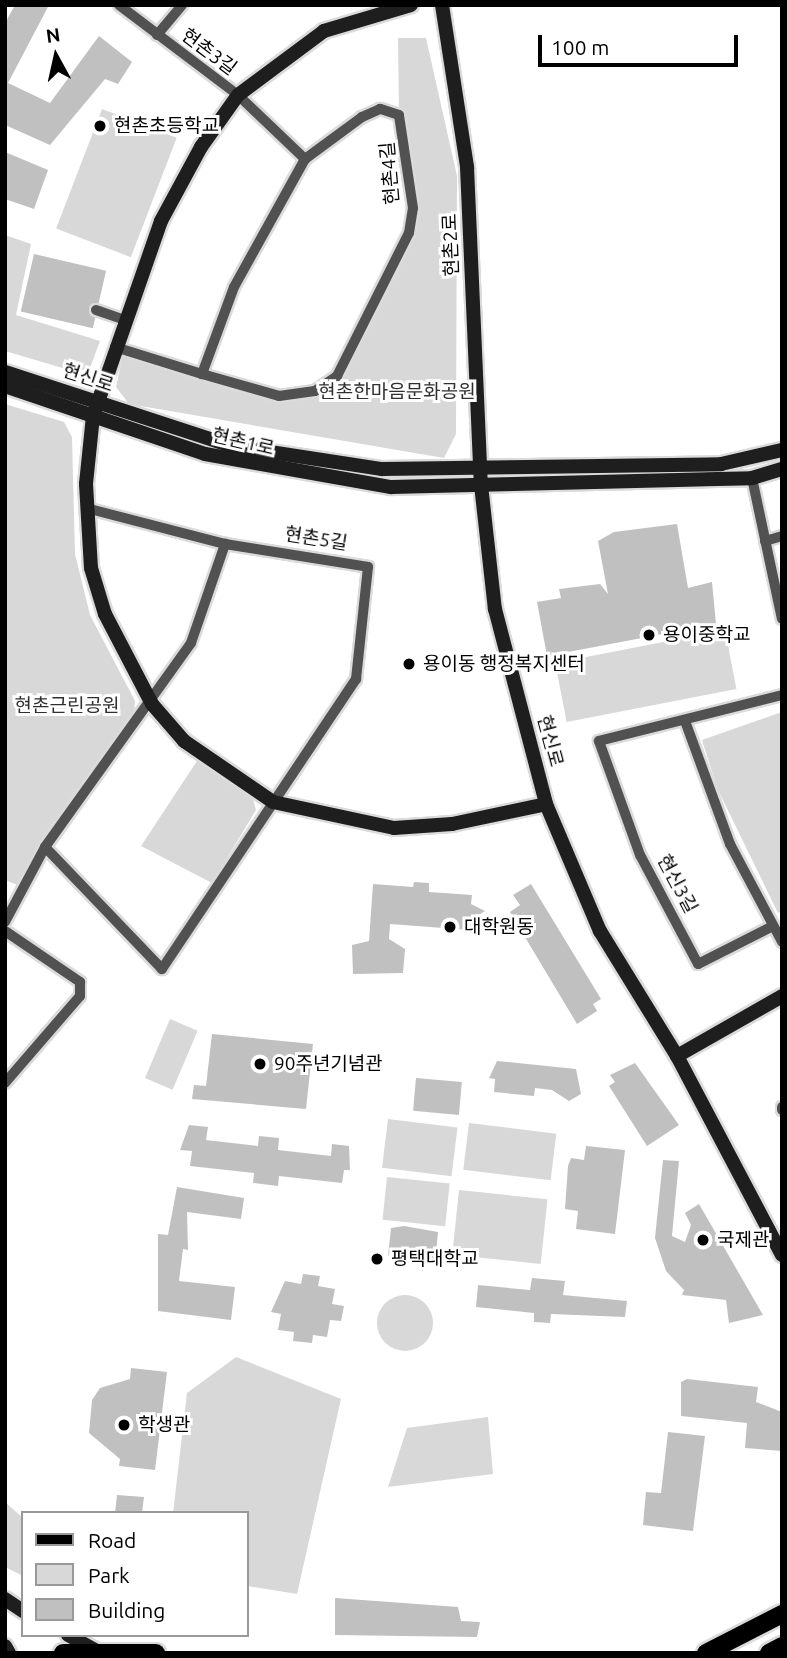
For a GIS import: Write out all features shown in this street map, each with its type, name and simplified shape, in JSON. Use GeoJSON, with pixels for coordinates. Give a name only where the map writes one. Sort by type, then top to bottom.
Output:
{"type":"FeatureCollection","features":[{"type":"Feature","properties":{"kind":"main road"},"geometry":{"type":"LineString","coordinates":[[706,1653],[782,1615]]}},
{"type":"Feature","properties":{"kind":"main road"},"geometry":{"type":"LineString","coordinates":[[769,1653],[782,1646]]}},
{"type":"Feature","properties":{"kind":"main road"},"geometry":{"type":"LineString","coordinates":[[63,1653],[95,1650],[156,1653]]}},
{"type":"Feature","properties":{"kind":"street"},"geometry":{"type":"LineString","coordinates":[[119,5],[157,35]]}},
{"type":"Feature","properties":{"kind":"street","name":"현촌3길"},"geometry":{"type":"LineString","coordinates":[[182,5],[157,35],[238,96],[305,159]]}},
{"type":"Feature","properties":{"kind":"street"},"geometry":{"type":"LineString","coordinates":[[411,5],[324,32],[238,96],[161,221],[122,319],[96,409],[86,508],[91,568],[106,614],[152,704],[184,741],[273,802],[331,819],[394,828],[452,824],[546,804]]}},
{"type":"Feature","properties":{"kind":"street","name":"현촌2로"},"geometry":{"type":"LineString","coordinates":[[442,5],[467,167],[480,478]]}},
{"type":"Feature","properties":{"kind":"street","name":"현촌4길"},"geometry":{"type":"LineString","coordinates":[[115,347],[202,374],[279,396],[315,391],[337,376],[361,335],[409,233],[405,131],[399,115],[380,109],[305,159],[234,287],[202,374]]}},
{"type":"Feature","properties":{"kind":"street"},"geometry":{"type":"LineString","coordinates":[[96,310],[122,319]]}},
{"type":"Feature","properties":{"kind":"street","name":"현신로"},"geometry":{"type":"LineString","coordinates":[[5,372],[96,409]]}},
{"type":"Feature","properties":{"kind":"street","name":"현촌1로"},"geometry":{"type":"LineString","coordinates":[[5,386],[96,409],[205,454],[294,474],[391,488],[480,478]]}},
{"type":"Feature","properties":{"kind":"street"},"geometry":{"type":"LineString","coordinates":[[480,478],[721,464],[782,450]]}},
{"type":"Feature","properties":{"kind":"street"},"geometry":{"type":"LineString","coordinates":[[480,478],[752,478],[782,469]]}},
{"type":"Feature","properties":{"kind":"street","name":"현신로"},"geometry":{"type":"LineString","coordinates":[[480,478],[495,609],[546,804],[600,932],[677,1056],[782,1255]]}},
{"type":"Feature","properties":{"kind":"street"},"geometry":{"type":"LineString","coordinates":[[752,478],[782,619]]}},
{"type":"Feature","properties":{"kind":"street","name":"현촌5길"},"geometry":{"type":"LineString","coordinates":[[46,847],[162,968],[356,679],[368,567],[225,544],[86,508]]}},
{"type":"Feature","properties":{"kind":"street"},"geometry":{"type":"LineString","coordinates":[[765,541],[782,536]]}},
{"type":"Feature","properties":{"kind":"street"},"geometry":{"type":"LineString","coordinates":[[5,922],[46,847],[152,704],[191,643],[225,544]]}},
{"type":"Feature","properties":{"kind":"street"},"geometry":{"type":"LineString","coordinates":[[782,695],[685,721],[730,844],[782,942]]}},
{"type":"Feature","properties":{"kind":"street","name":"현신3길"},"geometry":{"type":"LineString","coordinates":[[685,721],[598,741],[640,855],[698,964],[773,926]]}},
{"type":"Feature","properties":{"kind":"street"},"geometry":{"type":"LineString","coordinates":[[5,931],[80,982],[80,996],[5,1083]]}},
{"type":"Feature","properties":{"kind":"street"},"geometry":{"type":"LineString","coordinates":[[677,1056],[782,996]]}},
{"type":"Feature","properties":{"kind":"street"},"geometry":{"type":"LineString","coordinates":[[5,1599],[21,1610]]}},
{"type":"Feature","properties":{"kind":"street"},"geometry":{"type":"LineString","coordinates":[[72,1637],[95,1650]]}},
{"type":"Feature","properties":{"kind":"street"},"geometry":{"type":"LineString","coordinates":[[5,1646],[9,1653]]}},
{"type":"Feature","properties":{"kind":"green space","name":"현촌한마음문화공원"},"geometry":{"type":"Polygon","coordinates":[[[398,38],[426,38],[457,176],[456,434],[444,458],[129,404],[116,387],[124,349],[279,396],[315,391],[335,377],[409,233],[413,208],[399,115],[398,38]]]}},
{"type":"Feature","properties":{"kind":"green space"},"geometry":{"type":"Polygon","coordinates":[[[102,109],[177,138],[131,257],[56,228],[102,109]]]}},
{"type":"Feature","properties":{"kind":"green space"},"geometry":{"type":"Polygon","coordinates":[[[5,235],[31,244],[16,315],[100,341],[90,368],[76,372],[5,351],[5,235]]]}},
{"type":"Feature","properties":{"kind":"green space","name":"현촌근린공원"},"geometry":{"type":"Polygon","coordinates":[[[5,404],[64,422],[72,437],[75,554],[90,615],[135,701],[134,715],[20,886],[5,880],[5,404]]]}},
{"type":"Feature","properties":{"kind":"green space"},"geometry":{"type":"Polygon","coordinates":[[[725,630],[736,689],[567,722],[555,663],[725,630]]]}},
{"type":"Feature","properties":{"kind":"green space"},"geometry":{"type":"Polygon","coordinates":[[[782,712],[782,911],[778,913],[717,788],[702,740],[782,712]]]}},
{"type":"Feature","properties":{"kind":"green space"},"geometry":{"type":"Polygon","coordinates":[[[197,761],[253,799],[256,810],[212,883],[141,846],[197,761]]]}},
{"type":"Feature","properties":{"kind":"green space"},"geometry":{"type":"Polygon","coordinates":[[[170,1019],[198,1031],[173,1090],[145,1078],[170,1019]]]}},
{"type":"Feature","properties":{"kind":"green space"},"geometry":{"type":"Polygon","coordinates":[[[388,1119],[457,1128],[452,1176],[382,1168],[388,1119]]]}},
{"type":"Feature","properties":{"kind":"green space"},"geometry":{"type":"Polygon","coordinates":[[[469,1123],[556,1134],[551,1180],[463,1170],[469,1123]]]}},
{"type":"Feature","properties":{"kind":"green space"},"geometry":{"type":"Polygon","coordinates":[[[387,1177],[450,1184],[445,1226],[383,1220],[387,1177]]]}},
{"type":"Feature","properties":{"kind":"green space"},"geometry":{"type":"Polygon","coordinates":[[[459,1190],[548,1199],[541,1264],[452,1255],[459,1190]]]}},
{"type":"Feature","properties":{"kind":"green space"},"geometry":{"type":"Polygon","coordinates":[[[405,1295],[416,1297],[425,1303],[431,1312],[431,1334],[425,1343],[416,1349],[405,1351],[394,1349],[385,1343],[379,1334],[377,1323],[379,1312],[385,1303],[394,1297],[405,1295]]]}},
{"type":"Feature","properties":{"kind":"green space"},"geometry":{"type":"Polygon","coordinates":[[[236,1357],[341,1399],[297,1594],[248,1586],[248,1511],[173,1511],[187,1393],[236,1357]]]}},
{"type":"Feature","properties":{"kind":"green space"},"geometry":{"type":"Polygon","coordinates":[[[488,1417],[493,1474],[388,1487],[407,1428],[488,1417]]]}},
{"type":"Feature","properties":{"kind":"green space"},"geometry":{"type":"Polygon","coordinates":[[[5,1502],[21,1516],[21,1575],[5,1567],[5,1502]]]}},
{"type":"Feature","properties":{"kind":"building"},"geometry":{"type":"Polygon","coordinates":[[[15,5],[49,5],[8,83],[50,103],[99,36],[132,62],[118,84],[105,79],[50,145],[5,125],[5,23],[15,5]]]}},
{"type":"Feature","properties":{"kind":"building"},"geometry":{"type":"Polygon","coordinates":[[[5,152],[48,170],[34,209],[5,199],[5,152]]]}},
{"type":"Feature","properties":{"kind":"building"},"geometry":{"type":"Polygon","coordinates":[[[34,254],[106,271],[93,328],[21,311],[34,254]]]}},
{"type":"Feature","properties":{"kind":"building"},"geometry":{"type":"Polygon","coordinates":[[[677,524],[688,588],[712,582],[716,624],[547,656],[537,602],[561,598],[559,589],[600,584],[608,594],[598,541],[614,532],[677,524]]]}},
{"type":"Feature","properties":{"kind":"building","name":"대학원동"},"geometry":{"type":"Polygon","coordinates":[[[414,882],[429,883],[429,892],[472,895],[471,904],[485,911],[471,920],[470,930],[390,924],[389,939],[405,949],[403,973],[353,974],[352,945],[369,941],[373,884],[413,887],[414,882]]]}},
{"type":"Feature","properties":{"kind":"building"},"geometry":{"type":"Polygon","coordinates":[[[531,884],[601,999],[593,1004],[597,1011],[577,1024],[510,912],[520,905],[513,895],[531,884]]]}},
{"type":"Feature","properties":{"kind":"building","name":"90주년기념관"},"geometry":{"type":"Polygon","coordinates":[[[212,1034],[313,1044],[306,1109],[192,1099],[194,1085],[206,1086],[212,1034]]]}},
{"type":"Feature","properties":{"kind":"building"},"geometry":{"type":"Polygon","coordinates":[[[497,1061],[576,1069],[581,1094],[569,1101],[552,1090],[535,1088],[534,1096],[494,1092],[495,1079],[489,1078],[497,1061]]]}},
{"type":"Feature","properties":{"kind":"building"},"geometry":{"type":"Polygon","coordinates":[[[635,1063],[679,1125],[647,1146],[609,1086],[615,1082],[610,1075],[635,1063]]]}},
{"type":"Feature","properties":{"kind":"building"},"geometry":{"type":"Polygon","coordinates":[[[416,1078],[462,1082],[459,1115],[413,1111],[416,1078]]]}},
{"type":"Feature","properties":{"kind":"building"},"geometry":{"type":"Polygon","coordinates":[[[189,1125],[208,1127],[206,1140],[258,1146],[259,1136],[279,1138],[278,1150],[331,1156],[332,1144],[349,1146],[350,1170],[344,1170],[342,1183],[279,1176],[278,1186],[253,1183],[254,1173],[190,1166],[192,1151],[180,1150],[189,1125]]]}},
{"type":"Feature","properties":{"kind":"building"},"geometry":{"type":"Polygon","coordinates":[[[586,1146],[625,1150],[615,1234],[576,1229],[578,1211],[565,1209],[568,1166],[571,1158],[584,1160],[586,1146]]]}},
{"type":"Feature","properties":{"kind":"building","name":"국제관"},"geometry":{"type":"Polygon","coordinates":[[[663,1160],[679,1161],[672,1236],[685,1242],[691,1225],[685,1213],[699,1204],[763,1315],[729,1323],[726,1300],[682,1295],[684,1290],[666,1271],[655,1238],[663,1160]]]}},
{"type":"Feature","properties":{"kind":"building"},"geometry":{"type":"Polygon","coordinates":[[[177,1187],[244,1198],[241,1219],[187,1212],[188,1250],[183,1249],[179,1281],[235,1287],[231,1320],[158,1311],[158,1234],[168,1235],[177,1187]]]}},
{"type":"Feature","properties":{"kind":"building"},"geometry":{"type":"Polygon","coordinates":[[[404,1226],[438,1232],[435,1263],[400,1263],[401,1258],[388,1256],[391,1228],[404,1226]]]}},
{"type":"Feature","properties":{"kind":"building"},"geometry":{"type":"Polygon","coordinates":[[[303,1274],[320,1276],[318,1286],[335,1289],[332,1304],[344,1306],[341,1321],[330,1320],[327,1337],[313,1335],[312,1343],[293,1341],[294,1332],[278,1330],[281,1314],[271,1312],[285,1281],[301,1284],[303,1274]]]}},
{"type":"Feature","properties":{"kind":"building"},"geometry":{"type":"Polygon","coordinates":[[[532,1278],[565,1281],[563,1295],[627,1301],[625,1317],[551,1314],[550,1323],[534,1322],[534,1313],[476,1307],[478,1285],[530,1290],[532,1278]]]}},
{"type":"Feature","properties":{"kind":"building","name":"학생관"},"geometry":{"type":"Polygon","coordinates":[[[131,1368],[167,1372],[155,1470],[119,1466],[120,1459],[89,1433],[92,1400],[100,1388],[130,1379],[131,1368]]]}},
{"type":"Feature","properties":{"kind":"building"},"geometry":{"type":"Polygon","coordinates":[[[687,1379],[758,1387],[756,1402],[782,1412],[782,1451],[745,1448],[747,1423],[681,1416],[681,1382],[687,1379]]]}},
{"type":"Feature","properties":{"kind":"building"},"geometry":{"type":"Polygon","coordinates":[[[668,1432],[705,1436],[693,1531],[643,1525],[646,1492],[661,1493],[668,1432]]]}},
{"type":"Feature","properties":{"kind":"building"},"geometry":{"type":"Polygon","coordinates":[[[117,1495],[144,1497],[142,1511],[115,1511],[117,1495]]]}},
{"type":"Feature","properties":{"kind":"building"},"geometry":{"type":"Polygon","coordinates":[[[335,1598],[458,1607],[461,1621],[480,1622],[477,1637],[335,1635],[335,1598]]]}},
{"type":"Feature","properties":{"kind":"place","name":"현촌초등학교"},"geometry":{"type":"Point","coordinates":[100,126]}},
{"type":"Feature","properties":{"kind":"place","name":"용이중학교"},"geometry":{"type":"Point","coordinates":[649,635]}},
{"type":"Feature","properties":{"kind":"place","name":"용이동 행정복지센터"},"geometry":{"type":"Point","coordinates":[409,664]}},
{"type":"Feature","properties":{"kind":"place","name":"대학원동"},"geometry":{"type":"Point","coordinates":[450,927]}},
{"type":"Feature","properties":{"kind":"place","name":"90주년기념관"},"geometry":{"type":"Point","coordinates":[260,1064]}},
{"type":"Feature","properties":{"kind":"place","name":"국제관"},"geometry":{"type":"Point","coordinates":[703,1240]}},
{"type":"Feature","properties":{"kind":"place","name":"평택대학교"},"geometry":{"type":"Point","coordinates":[377,1259]}},
{"type":"Feature","properties":{"kind":"place","name":"학생관"},"geometry":{"type":"Point","coordinates":[124,1425]}}]}
